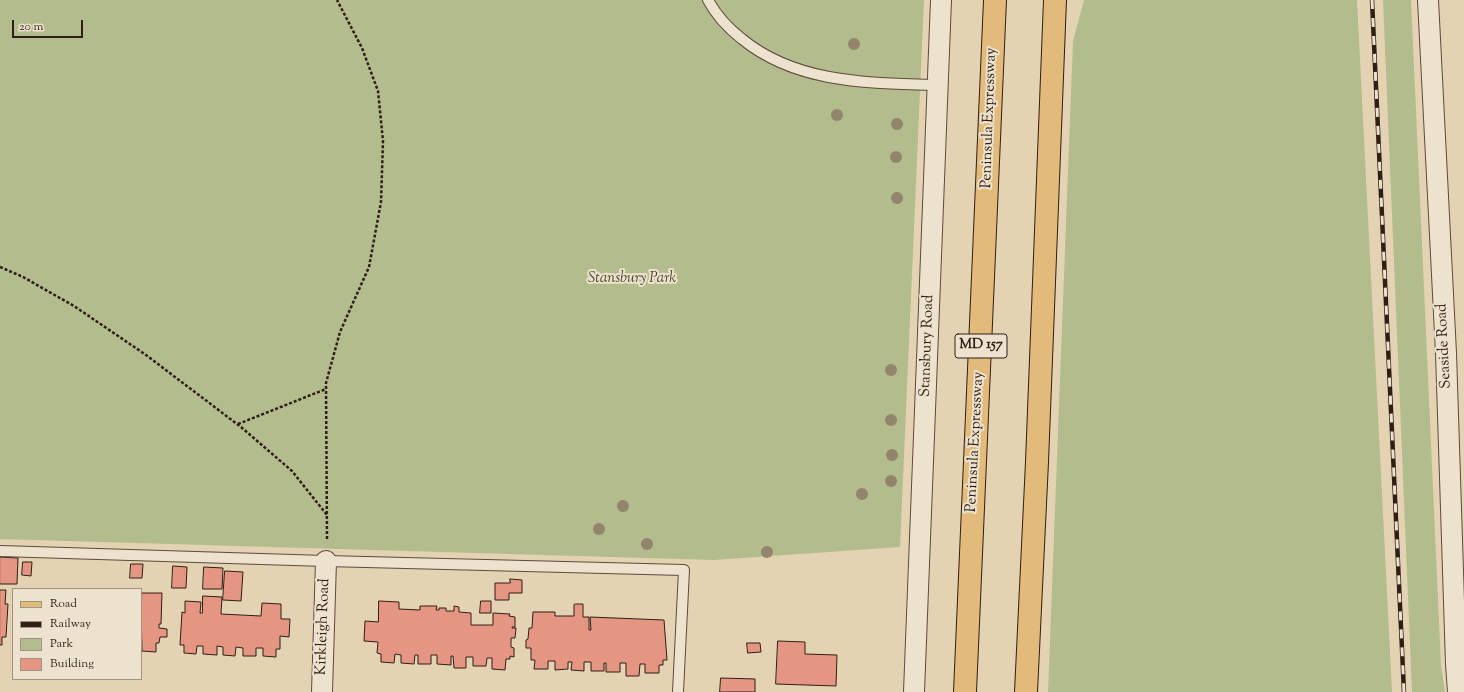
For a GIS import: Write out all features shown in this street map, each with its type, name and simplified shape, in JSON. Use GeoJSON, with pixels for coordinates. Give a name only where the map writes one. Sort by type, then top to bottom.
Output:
{"type":"FeatureCollection","features":[{"type":"Feature","properties":{"kind":"main road","name":"Peninsula Expressway"},"geometry":{"type":"LineString","coordinates":[[965,692],[995,0]]}},
{"type":"Feature","properties":{"kind":"main road"},"geometry":{"type":"LineString","coordinates":[[1026,692],[1037,462],[1055,0]]}},
{"type":"Feature","properties":{"kind":"street","name":"Stansbury Road"},"geometry":{"type":"LineString","coordinates":[[914,692],[941,0]]}},
{"type":"Feature","properties":{"kind":"street","name":"Seaside Road"},"geometry":{"type":"LineString","coordinates":[[1428,0],[1446,353],[1458,692]]}},
{"type":"Feature","properties":{"kind":"street","name":"Kirkleigh Road"},"geometry":{"type":"LineString","coordinates":[[322,692],[326,561]]}},
{"type":"Feature","properties":{"kind":"lane"},"geometry":{"type":"LineString","coordinates":[[708,0],[729,29],[747,44],[768,57],[795,68],[828,77],[881,83],[938,85]]}},
{"type":"Feature","properties":{"kind":"lane"},"geometry":{"type":"LineString","coordinates":[[0,551],[684,570],[678,692]]}},
{"type":"Feature","properties":{"kind":"path"},"geometry":{"type":"LineString","coordinates":[[326,561],[328,516],[326,383],[340,332],[369,267],[381,202],[382,141],[378,91],[362,48],[337,0]]}},
{"type":"Feature","properties":{"kind":"path"},"geometry":{"type":"LineString","coordinates":[[0,267],[23,277],[74,306],[146,355],[238,424],[292,471],[328,516]]}},
{"type":"Feature","properties":{"kind":"path"},"geometry":{"type":"LineString","coordinates":[[238,424],[326,389]]}},
{"type":"Feature","properties":{"kind":"green space","name":"Stansbury Park"},"geometry":{"type":"Polygon","coordinates":[[[0,0],[924,0],[900,547],[714,560],[0,539],[0,0]]]}},
{"type":"Feature","properties":{"kind":"green space"},"geometry":{"type":"Polygon","coordinates":[[[1084,0],[1357,0],[1392,692],[1048,692],[1073,41],[1084,0]]]}},
{"type":"Feature","properties":{"kind":"green space"},"geometry":{"type":"Polygon","coordinates":[[[1383,0],[1411,0],[1441,666],[1445,692],[1412,692],[1383,0]]]}},
{"type":"Feature","properties":{"kind":"building"},"geometry":{"type":"Polygon","coordinates":[[[0,557],[18,558],[17,584],[0,584],[0,557]]]}},
{"type":"Feature","properties":{"kind":"building"},"geometry":{"type":"Polygon","coordinates":[[[23,562],[32,562],[31,576],[22,575],[23,562]]]}},
{"type":"Feature","properties":{"kind":"building"},"geometry":{"type":"Polygon","coordinates":[[[131,564],[143,564],[142,578],[130,578],[131,564]]]}},
{"type":"Feature","properties":{"kind":"building"},"geometry":{"type":"Polygon","coordinates":[[[173,566],[187,567],[186,588],[172,588],[173,566]]]}},
{"type":"Feature","properties":{"kind":"building"},"geometry":{"type":"Polygon","coordinates":[[[204,567],[223,568],[222,589],[203,589],[204,567]]]}},
{"type":"Feature","properties":{"kind":"building"},"geometry":{"type":"Polygon","coordinates":[[[225,571],[243,572],[241,601],[223,600],[225,571]]]}},
{"type":"Feature","properties":{"kind":"building"},"geometry":{"type":"Polygon","coordinates":[[[510,579],[522,580],[522,593],[509,593],[509,600],[495,600],[495,583],[510,583],[510,579]]]}},
{"type":"Feature","properties":{"kind":"building"},"geometry":{"type":"Polygon","coordinates":[[[0,590],[6,590],[5,604],[8,604],[6,637],[2,637],[2,645],[0,645],[0,590]]]}},
{"type":"Feature","properties":{"kind":"building"},"geometry":{"type":"Polygon","coordinates":[[[142,593],[162,593],[161,624],[159,624],[159,628],[167,629],[167,637],[160,637],[159,643],[156,643],[156,652],[142,651],[142,593]]]}},
{"type":"Feature","properties":{"kind":"building"},"geometry":{"type":"Polygon","coordinates":[[[203,596],[222,597],[221,614],[261,616],[262,603],[281,604],[281,619],[290,619],[289,637],[280,636],[280,649],[276,649],[276,657],[263,656],[263,648],[256,648],[256,656],[243,656],[243,648],[236,647],[235,656],[223,655],[223,647],[217,646],[217,655],[203,654],[203,646],[197,646],[196,654],[184,653],[184,645],[180,645],[182,612],[185,613],[185,601],[201,602],[200,613],[202,613],[203,596]]]}},
{"type":"Feature","properties":{"kind":"building"},"geometry":{"type":"Polygon","coordinates":[[[379,601],[399,602],[399,609],[420,610],[420,606],[437,606],[436,610],[439,610],[439,608],[446,608],[446,611],[454,611],[454,606],[459,607],[459,612],[471,613],[471,625],[493,625],[493,613],[510,614],[509,616],[515,617],[515,627],[512,628],[516,628],[515,638],[511,638],[511,647],[514,648],[514,657],[510,656],[510,659],[506,659],[505,670],[492,669],[492,658],[487,658],[486,666],[473,666],[473,657],[466,657],[466,668],[454,668],[453,656],[451,656],[451,665],[437,664],[437,655],[431,655],[431,664],[418,664],[418,655],[415,655],[414,664],[401,663],[401,655],[395,654],[394,663],[381,662],[381,654],[377,653],[378,642],[364,641],[365,621],[378,622],[379,601]]]}},
{"type":"Feature","properties":{"kind":"building"},"geometry":{"type":"Polygon","coordinates":[[[481,601],[491,601],[491,613],[480,613],[481,601]]]}},
{"type":"Feature","properties":{"kind":"building"},"geometry":{"type":"Polygon","coordinates":[[[575,604],[583,604],[583,617],[589,617],[589,630],[591,630],[590,617],[664,620],[667,660],[663,660],[663,665],[659,665],[659,673],[645,673],[645,664],[640,664],[639,676],[626,676],[626,663],[620,663],[620,672],[606,672],[606,663],[604,663],[604,671],[591,671],[591,662],[584,662],[584,671],[571,670],[572,662],[568,662],[568,669],[555,670],[555,661],[548,661],[548,669],[534,669],[535,660],[531,660],[531,648],[526,648],[529,628],[532,628],[533,612],[555,612],[555,616],[574,616],[575,604]]]}},
{"type":"Feature","properties":{"kind":"building"},"geometry":{"type":"Polygon","coordinates":[[[778,641],[805,642],[805,654],[837,655],[836,686],[776,684],[778,641]]]}},
{"type":"Feature","properties":{"kind":"building"},"geometry":{"type":"Polygon","coordinates":[[[747,643],[760,643],[761,652],[748,653],[747,643]]]}},
{"type":"Feature","properties":{"kind":"building"},"geometry":{"type":"Polygon","coordinates":[[[721,678],[755,679],[755,692],[720,692],[721,678]]]}},
{"type":"Feature","properties":{"kind":"railway"},"geometry":{"type":"LineString","coordinates":[[1372,0],[1404,692]]}}]}
